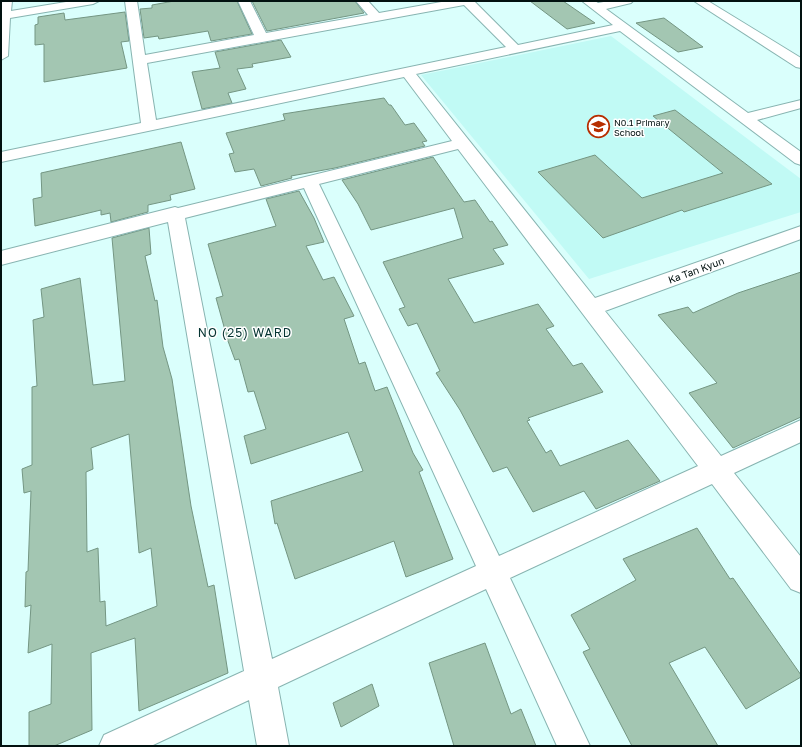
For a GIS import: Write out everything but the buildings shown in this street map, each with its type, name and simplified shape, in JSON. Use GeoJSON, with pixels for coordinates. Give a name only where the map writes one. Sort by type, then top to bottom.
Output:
{"type":"FeatureCollection","features":[{"type":"Feature","properties":{"kind":"street"},"geometry":{"type":"LineString","coordinates":[[1,56],[3,15],[6,1]]}},
{"type":"Feature","properties":{"kind":"street"},"geometry":{"type":"LineString","coordinates":[[3,15],[93,1]]}},
{"type":"Feature","properties":{"kind":"street"},"geometry":{"type":"LineString","coordinates":[[131,1],[149,126]]}},
{"type":"Feature","properties":{"kind":"street"},"geometry":{"type":"LineString","coordinates":[[244,1],[262,38]]}},
{"type":"Feature","properties":{"kind":"street"},"geometry":{"type":"LineString","coordinates":[[362,1],[376,17]]}},
{"type":"Feature","properties":{"kind":"street"},"geometry":{"type":"LineString","coordinates":[[139,60],[467,1],[516,50]]}},
{"type":"Feature","properties":{"kind":"street"},"geometry":{"type":"LineString","coordinates":[[592,4],[628,1]]}},
{"type":"Feature","properties":{"kind":"street"},"geometry":{"type":"LineString","coordinates":[[700,1],[801,64]]}},
{"type":"Feature","properties":{"kind":"street"},"geometry":{"type":"LineString","coordinates":[[592,4],[622,28],[801,160]]}},
{"type":"Feature","properties":{"kind":"street"},"geometry":{"type":"LineString","coordinates":[[1,157],[622,28]]}},
{"type":"Feature","properties":{"kind":"street"},"geometry":{"type":"LineString","coordinates":[[407,72],[801,579]]}},
{"type":"Feature","properties":{"kind":"street"},"geometry":{"type":"LineString","coordinates":[[746,118],[801,104]]}},
{"type":"Feature","properties":{"kind":"street"},"geometry":{"type":"LineString","coordinates":[[1,258],[175,213],[462,143]]}},
{"type":"Feature","properties":{"kind":"street"},"geometry":{"type":"LineString","coordinates":[[309,181],[574,746]]}},
{"type":"Feature","properties":{"kind":"street"},"geometry":{"type":"LineString","coordinates":[[175,213],[273,746]]}},
{"type":"Feature","properties":{"kind":"street","name":"Ka Tan Kyun"},"geometry":{"type":"LineString","coordinates":[[590,308],[801,232]]}},
{"type":"Feature","properties":{"kind":"street"},"geometry":{"type":"LineString","coordinates":[[115,746],[801,430]]}},
{"type":"Feature","properties":{"kind":"shaded area","name":"N0.1 Primary School"},"geometry":{"type":"Polygon","coordinates":[[[611,36],[801,179],[801,212],[589,279],[421,75],[611,36]]]}},
{"type":"Feature","properties":{"kind":"place","name":"N0.1 Primary School"},"geometry":{"type":"Point","coordinates":[598,127]}},
{"type":"Feature","properties":{"kind":"district","name":"NO (25) WARD"},"geometry":{"type":"Point","coordinates":[245,332]}}]}
